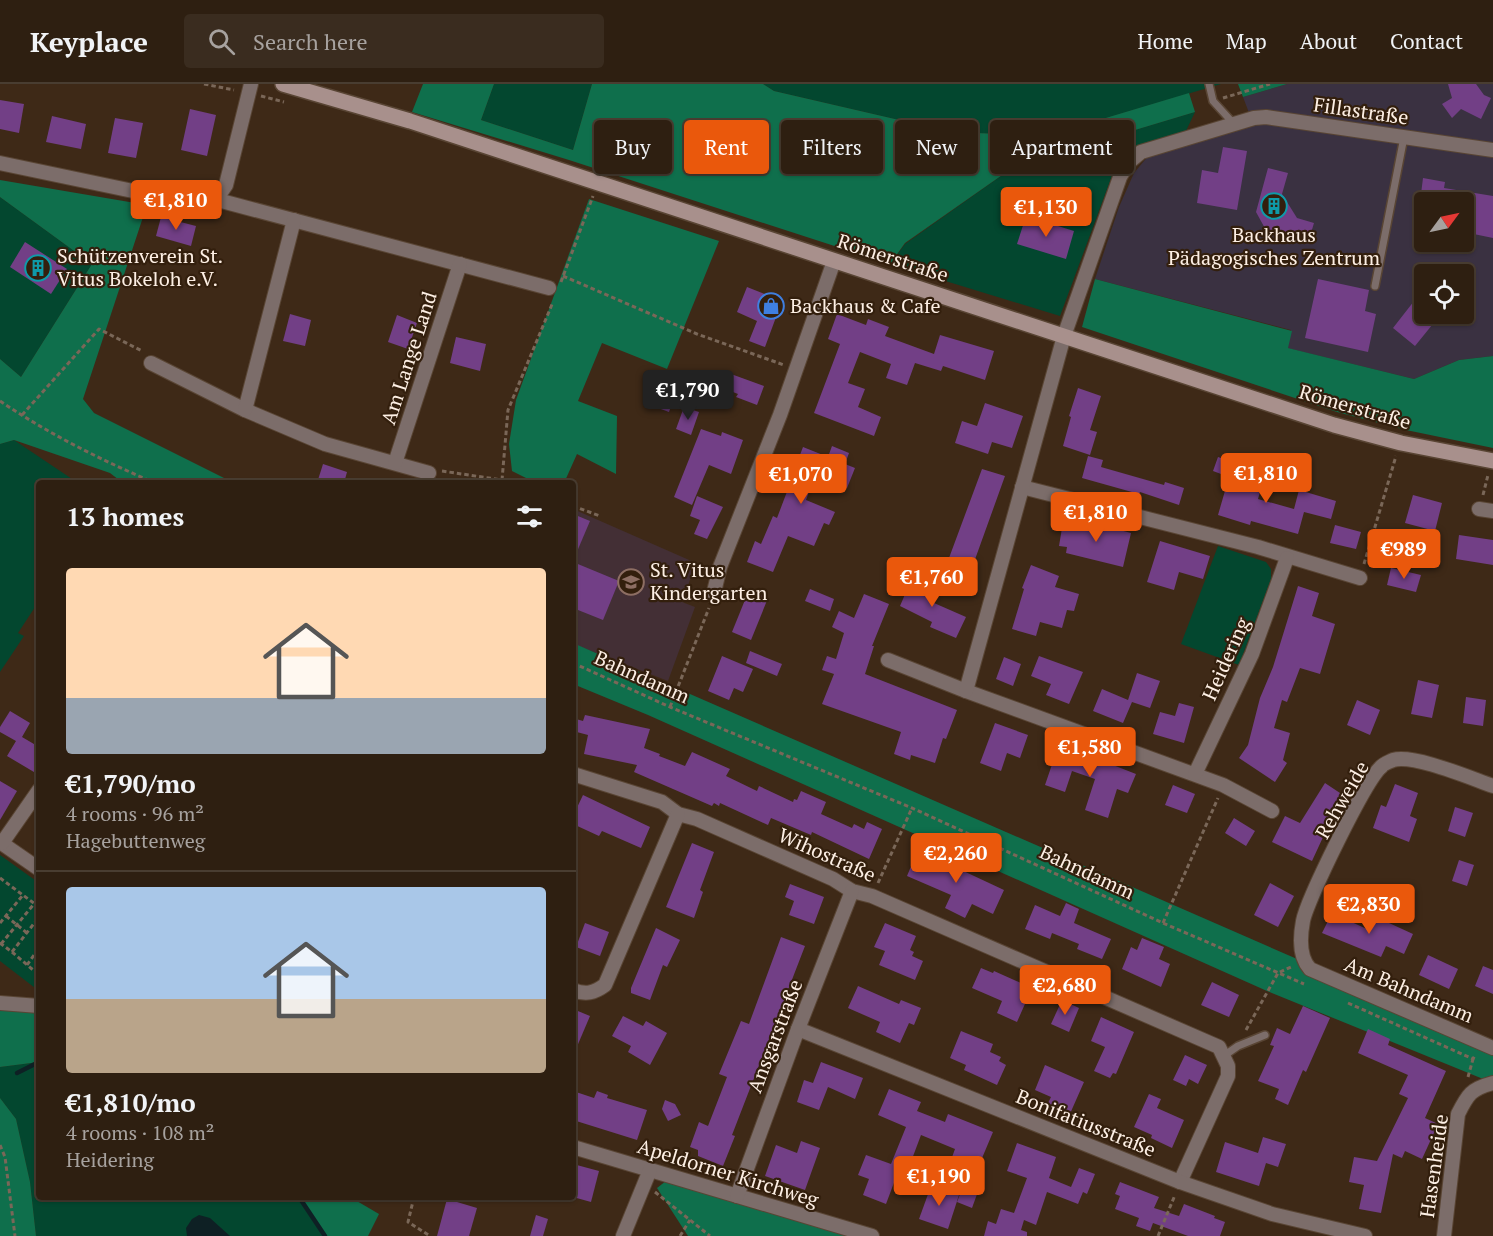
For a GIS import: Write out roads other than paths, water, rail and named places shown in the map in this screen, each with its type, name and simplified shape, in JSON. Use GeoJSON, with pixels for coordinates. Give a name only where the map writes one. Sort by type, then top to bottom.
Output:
{"type":"FeatureCollection","features":[{"type":"Feature","properties":{"kind":"street"},"geometry":{"type":"LineString","coordinates":[[214,199],[226,184],[251,84]]}},
{"type":"Feature","properties":{"kind":"street","name":"Römerstraße"},"geometry":{"type":"LineString","coordinates":[[283,84],[410,121],[1334,425],[1492,461]]}},
{"type":"Feature","properties":{"kind":"street","name":"Fillastraße"},"geometry":{"type":"LineString","coordinates":[[1064,336],[1120,177],[1129,162],[1141,152],[1234,124],[1266,117],[1493,150]]}},
{"type":"Feature","properties":{"kind":"street"},"geometry":{"type":"LineString","coordinates":[[0,163],[195,204],[214,199],[554,291]]}},
{"type":"Feature","properties":{"kind":"street"},"geometry":{"type":"LineString","coordinates":[[245,410],[294,220]]}},
{"type":"Feature","properties":{"kind":"street"},"geometry":{"type":"LineString","coordinates":[[713,596],[720,567],[796,370],[834,261]]}},
{"type":"Feature","properties":{"kind":"street","name":"Am Lange Land"},"geometry":{"type":"LineString","coordinates":[[394,463],[460,264]]}},
{"type":"Feature","properties":{"kind":"street"},"geometry":{"type":"LineString","coordinates":[[966,691],[1064,336]]}},
{"type":"Feature","properties":{"kind":"street"},"geometry":{"type":"LineString","coordinates":[[151,363],[245,410],[325,444],[429,473]]}},
{"type":"Feature","properties":{"kind":"street"},"geometry":{"type":"LineString","coordinates":[[1022,487],[1258,547],[1287,558],[1360,578]]}},
{"type":"Feature","properties":{"kind":"street","name":"Heidering"},"geometry":{"type":"LineString","coordinates":[[1195,774],[1252,654],[1287,558]]}},
{"type":"Feature","properties":{"kind":"street"},"geometry":{"type":"LineString","coordinates":[[888,660],[1223,785],[1272,811]]}},
{"type":"Feature","properties":{"kind":"street","name":"Rehweide"},"geometry":{"type":"LineString","coordinates":[[1307,965],[1301,949],[1303,922],[1309,901],[1367,787],[1381,767],[1392,761],[1407,758],[1493,786]]}},
{"type":"Feature","properties":{"kind":"street","name":"Wihostraße"},"geometry":{"type":"LineString","coordinates":[[576,775],[662,802],[678,814],[697,819],[833,879],[852,891],[872,896],[1219,1047],[1225,1055]]}},
{"type":"Feature","properties":{"kind":"street"},"geometry":{"type":"LineString","coordinates":[[36,794],[1,842],[36,867]]}},
{"type":"Feature","properties":{"kind":"street"},"geometry":{"type":"LineString","coordinates":[[576,991],[594,993],[605,986],[678,814]]}},
{"type":"Feature","properties":{"kind":"street","name":"Ansgarstraße"},"geometry":{"type":"LineString","coordinates":[[737,1196],[798,1029],[852,891]]}},
{"type":"Feature","properties":{"kind":"street","name":"Am Bahndamm"},"geometry":{"type":"LineString","coordinates":[[1307,965],[1487,1045]]}},
{"type":"Feature","properties":{"kind":"street"},"geometry":{"type":"LineString","coordinates":[[0,1003],[36,1006]]}},
{"type":"Feature","properties":{"kind":"street","name":"Bonifatiusstraße"},"geometry":{"type":"LineString","coordinates":[[798,1029],[1180,1182],[1272,1214],[1365,1236]]}},
{"type":"Feature","properties":{"kind":"street"},"geometry":{"type":"LineString","coordinates":[[1180,1182],[1228,1076],[1225,1055]]}},
{"type":"Feature","properties":{"kind":"street","name":"Hasenheide"},"geometry":{"type":"LineString","coordinates":[[1444,1236],[1458,1114],[1467,1096],[1477,1088],[1493,1083]]}},
{"type":"Feature","properties":{"kind":"street","name":"Apeldorner Kirchweg"},"geometry":{"type":"LineString","coordinates":[[576,1148],[648,1174],[737,1196],[872,1236]]}},
{"type":"Feature","properties":{"kind":"street"},"geometry":{"type":"LineString","coordinates":[[623,1236],[648,1174]]}},
{"type":"Feature","properties":{"kind":"lane"},"geometry":{"type":"LineString","coordinates":[[1209,84],[1213,101],[1234,124]]}},
{"type":"Feature","properties":{"kind":"lane"},"geometry":{"type":"LineString","coordinates":[[1375,286],[1404,137]]}},
{"type":"Feature","properties":{"kind":"lane"},"geometry":{"type":"LineString","coordinates":[[1225,1055],[1238,1046],[1265,1035]]}},
{"type":"Feature","properties":{"kind":"waterway"},"geometry":{"type":"LineString","coordinates":[[17,1073],[36,1064]]}},
{"type":"Feature","properties":{"kind":"waterway"},"geometry":{"type":"LineString","coordinates":[[301,1200],[325,1236]]}},
{"type":"Feature","properties":{"kind":"place","name":"Backhaus Pädagogisches Zentrum"},"geometry":{"type":"Point","coordinates":[1274,206]}},
{"type":"Feature","properties":{"kind":"place","name":"Schützenverein St. Vitus Bokeloh e.V."},"geometry":{"type":"Point","coordinates":[38,268]}},
{"type":"Feature","properties":{"kind":"place","name":"Backhaus & Cafe"},"geometry":{"type":"Point","coordinates":[771,306]}},
{"type":"Feature","properties":{"kind":"place","name":"St. Vitus Kindergarten"},"geometry":{"type":"Point","coordinates":[631,582]}}]}
